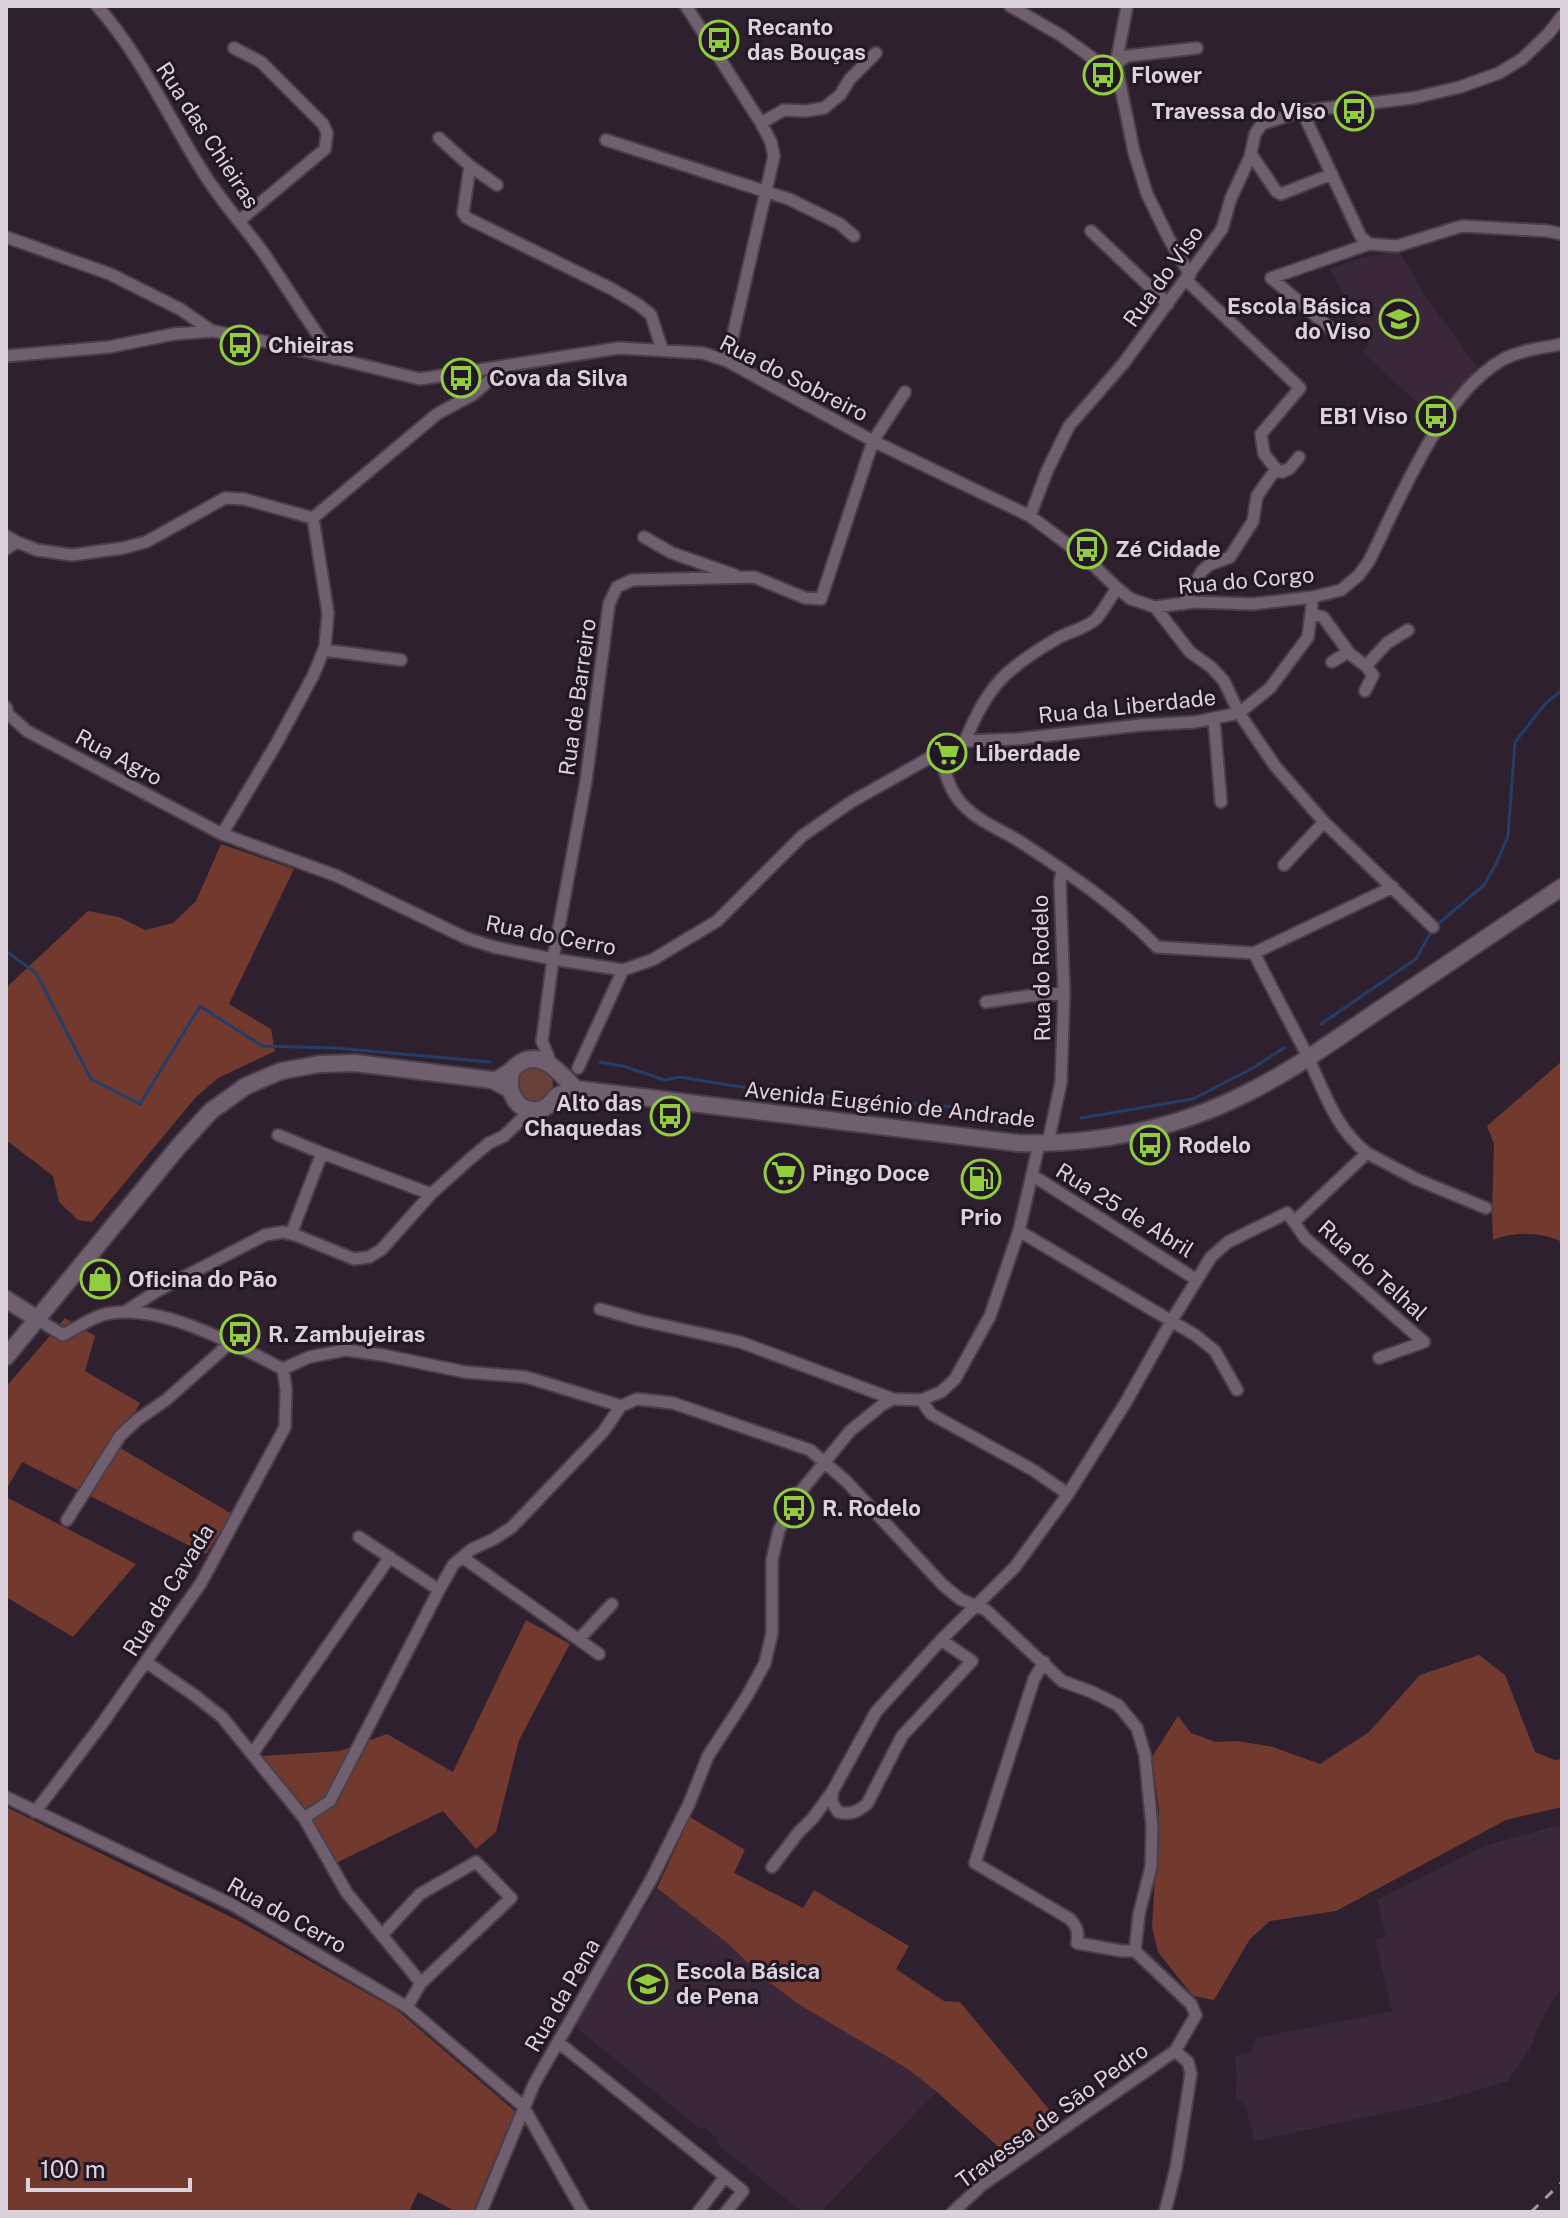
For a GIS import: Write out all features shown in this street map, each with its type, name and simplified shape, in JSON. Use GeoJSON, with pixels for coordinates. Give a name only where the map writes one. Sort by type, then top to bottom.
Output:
{"type":"FeatureCollection","features":[{"type":"Feature","properties":{"kind":"main road","name":"Avenida Eugénio de Andrade"},"geometry":{"type":"LineString","coordinates":[[518,1087],[547,1107],[558,1096],[576,1089],[1018,1143],[1044,1143],[1141,1131],[1203,1113],[1248,1093],[1308,1058],[1562,887]]}},
{"type":"Feature","properties":{"kind":"main road"},"geometry":{"type":"LineString","coordinates":[[6,1357],[179,1146],[211,1111],[246,1086],[281,1071],[320,1064],[355,1063],[492,1080],[518,1087],[538,1059],[555,1069],[576,1089]]}},
{"type":"Feature","properties":{"kind":"main road"},"geometry":{"type":"LineString","coordinates":[[555,1069],[560,1080],[558,1096]]}},
{"type":"Feature","properties":{"kind":"main road"},"geometry":{"type":"LineString","coordinates":[[6,1299],[37,1319]]}},
{"type":"Feature","properties":{"kind":"street","name":"Rua das Chieiras"},"geometry":{"type":"LineString","coordinates":[[97,6],[153,86],[204,175],[335,359]]}},
{"type":"Feature","properties":{"kind":"street"},"geometry":{"type":"LineString","coordinates":[[686,6],[761,123],[774,156],[727,361]]}},
{"type":"Feature","properties":{"kind":"street"},"geometry":{"type":"LineString","coordinates":[[1010,6],[1062,36],[1095,60],[1116,64],[1127,56],[1197,48]]}},
{"type":"Feature","properties":{"kind":"street"},"geometry":{"type":"LineString","coordinates":[[1127,6],[1116,64],[1134,152],[1147,194],[1188,278],[1300,388],[1261,434],[1264,454],[1276,469],[1282,472],[1290,468],[1299,457]]}},
{"type":"Feature","properties":{"kind":"street","name":"Rua do Viso"},"geometry":{"type":"LineString","coordinates":[[1030,516],[1069,426],[1123,364],[1222,229],[1231,198],[1251,154],[1255,134],[1262,124],[1302,111],[1413,98],[1460,87],[1499,73],[1522,59],[1562,16]]}},
{"type":"Feature","properties":{"kind":"street"},"geometry":{"type":"LineString","coordinates":[[234,48],[261,62],[323,124],[327,133],[325,149],[239,221]]}},
{"type":"Feature","properties":{"kind":"street"},"geometry":{"type":"LineString","coordinates":[[761,123],[784,110],[824,108],[840,95],[850,79],[876,53]]}},
{"type":"Feature","properties":{"kind":"street"},"geometry":{"type":"LineString","coordinates":[[1302,111],[1361,237],[1369,244]]}},
{"type":"Feature","properties":{"kind":"street"},"geometry":{"type":"LineString","coordinates":[[439,138],[497,185]]}},
{"type":"Feature","properties":{"kind":"street"},"geometry":{"type":"LineString","coordinates":[[606,140],[789,199],[840,224],[854,236]]}},
{"type":"Feature","properties":{"kind":"street"},"geometry":{"type":"LineString","coordinates":[[1251,154],[1281,194],[1332,174]]}},
{"type":"Feature","properties":{"kind":"street"},"geometry":{"type":"LineString","coordinates":[[470,166],[463,213],[467,218],[639,305],[651,315],[662,349]]}},
{"type":"Feature","properties":{"kind":"street"},"geometry":{"type":"LineString","coordinates":[[1331,329],[1271,278],[1369,244],[1397,246],[1462,226],[1562,234]]}},
{"type":"Feature","properties":{"kind":"street"},"geometry":{"type":"LineString","coordinates":[[1091,231],[1168,304]]}},
{"type":"Feature","properties":{"kind":"street"},"geometry":{"type":"LineString","coordinates":[[6,237],[110,274],[180,309],[213,331]]}},
{"type":"Feature","properties":{"kind":"street"},"geometry":{"type":"LineString","coordinates":[[295,349],[311,326]]}},
{"type":"Feature","properties":{"kind":"street"},"geometry":{"type":"LineString","coordinates":[[6,356],[109,347],[174,334],[213,331]]}},
{"type":"Feature","properties":{"kind":"street","name":"Rua do Sobreiro"},"geometry":{"type":"LineString","coordinates":[[213,331],[420,379],[619,348],[703,353],[727,361],[873,441],[1030,516]]}},
{"type":"Feature","properties":{"kind":"street","name":"Rua do Corgo"},"geometry":{"type":"LineString","coordinates":[[1030,516],[1086,558],[1131,599],[1155,607],[1194,602],[1253,604],[1313,597],[1341,590],[1359,575],[1369,561],[1430,440],[1481,375],[1504,359],[1562,344]]}},
{"type":"Feature","properties":{"kind":"street"},"geometry":{"type":"LineString","coordinates":[[313,518],[437,414],[474,394],[505,367]]}},
{"type":"Feature","properties":{"kind":"street"},"geometry":{"type":"LineString","coordinates":[[873,441],[905,392]]}},
{"type":"Feature","properties":{"kind":"street","name":"Rua de Barreiro"},"geometry":{"type":"LineString","coordinates":[[555,1069],[542,1041],[553,959],[586,781],[609,604],[617,587],[632,580],[754,577],[805,598],[821,599],[873,441]]}},
{"type":"Feature","properties":{"kind":"street"},"geometry":{"type":"LineString","coordinates":[[1183,604],[1202,571],[1230,557],[1253,521],[1257,496],[1276,469]]}},
{"type":"Feature","properties":{"kind":"street"},"geometry":{"type":"LineString","coordinates":[[6,549],[11,539],[37,550],[72,555],[123,548],[146,542],[225,498],[244,499],[313,518]]}},
{"type":"Feature","properties":{"kind":"street"},"geometry":{"type":"LineString","coordinates":[[222,834],[275,746],[324,650],[328,613],[313,518]]}},
{"type":"Feature","properties":{"kind":"street"},"geometry":{"type":"LineString","coordinates":[[644,537],[672,553],[739,577]]}},
{"type":"Feature","properties":{"kind":"street"},"geometry":{"type":"LineString","coordinates":[[965,741],[976,712],[993,686],[1037,650],[1083,628],[1096,618],[1117,588]]}},
{"type":"Feature","properties":{"kind":"street"},"geometry":{"type":"LineString","coordinates":[[1313,597],[1311,614],[1323,617],[1348,652],[1373,675],[1365,691]]}},
{"type":"Feature","properties":{"kind":"street"},"geometry":{"type":"LineString","coordinates":[[1155,607],[1190,652],[1224,681],[1239,713],[1275,766],[1324,822],[1433,927]]}},
{"type":"Feature","properties":{"kind":"street","name":"Rua da Liberdade"},"geometry":{"type":"LineString","coordinates":[[965,741],[1017,739],[1214,719],[1239,713],[1270,688],[1308,637],[1311,614]]}},
{"type":"Feature","properties":{"kind":"street"},"geometry":{"type":"LineString","coordinates":[[1366,666],[1387,643],[1408,630]]}},
{"type":"Feature","properties":{"kind":"street"},"geometry":{"type":"LineString","coordinates":[[324,650],[401,660]]}},
{"type":"Feature","properties":{"kind":"street"},"geometry":{"type":"LineString","coordinates":[[1332,662],[1348,652]]}},
{"type":"Feature","properties":{"kind":"street","name":"Rua Agro"},"geometry":{"type":"LineString","coordinates":[[6,707],[8,714],[27,731],[222,834]]}},
{"type":"Feature","properties":{"kind":"street"},"geometry":{"type":"LineString","coordinates":[[1214,719],[1221,802]]}},
{"type":"Feature","properties":{"kind":"street","name":"Rua do Cerro"},"geometry":{"type":"LineString","coordinates":[[222,834],[337,876],[466,938],[494,947],[623,970],[652,960],[717,921],[802,836],[851,802],[965,741]]}},
{"type":"Feature","properties":{"kind":"street","name":"Rua do Rodelo"},"geometry":{"type":"LineString","coordinates":[[921,1400],[941,1392],[955,1379],[990,1316],[1019,1231],[1032,1175],[1061,1082],[1064,993],[1062,871],[1017,840],[977,818],[957,798],[945,774],[940,753]]}},
{"type":"Feature","properties":{"kind":"street"},"geometry":{"type":"LineString","coordinates":[[1284,865],[1324,822]]}},
{"type":"Feature","properties":{"kind":"street"},"geometry":{"type":"LineString","coordinates":[[1062,871],[1106,900],[1157,947],[1254,953],[1393,887]]}},
{"type":"Feature","properties":{"kind":"street"},"geometry":{"type":"LineString","coordinates":[[1254,953],[1308,1058],[1329,1107],[1357,1145],[1416,1179],[1486,1208]]}},
{"type":"Feature","properties":{"kind":"street"},"geometry":{"type":"LineString","coordinates":[[578,1068],[623,970]]}},
{"type":"Feature","properties":{"kind":"street"},"geometry":{"type":"LineString","coordinates":[[986,1002],[1064,993]]}},
{"type":"Feature","properties":{"kind":"street"},"geometry":{"type":"LineString","coordinates":[[126,1311],[157,1291],[265,1235],[291,1234],[354,1259],[369,1257],[381,1250],[431,1194],[489,1143],[515,1126],[518,1087],[542,1041]]}},
{"type":"Feature","properties":{"kind":"street"},"geometry":{"type":"LineString","coordinates":[[278,1135],[431,1194]]}},
{"type":"Feature","properties":{"kind":"street"},"geometry":{"type":"LineString","coordinates":[[291,1234],[322,1153]]}},
{"type":"Feature","properties":{"kind":"street","name":"Rua do Telhal"},"geometry":{"type":"LineString","coordinates":[[1367,1153],[1294,1222],[1305,1238],[1424,1342],[1379,1358]]}},
{"type":"Feature","properties":{"kind":"street","name":"Rua 25 de Abril"},"geometry":{"type":"LineString","coordinates":[[772,1867],[832,1792],[876,1712],[941,1640],[1015,1567],[1068,1494],[1197,1280],[1032,1175]]}},
{"type":"Feature","properties":{"kind":"street"},"geometry":{"type":"LineString","coordinates":[[1197,1280],[1211,1257],[1228,1242],[1287,1213],[1294,1222]]}},
{"type":"Feature","properties":{"kind":"street"},"geometry":{"type":"LineString","coordinates":[[1019,1231],[1195,1335],[1215,1351],[1237,1390]]}},
{"type":"Feature","properties":{"kind":"street"},"geometry":{"type":"LineString","coordinates":[[600,1309],[740,1342],[893,1399],[921,1400],[931,1414],[1033,1470],[1068,1494]]}},
{"type":"Feature","properties":{"kind":"street"},"geometry":{"type":"LineString","coordinates":[[37,1319],[63,1335],[100,1315],[126,1311],[196,1327],[283,1369],[309,1357],[346,1350],[465,1372],[526,1377],[621,1406]]}},
{"type":"Feature","properties":{"kind":"street"},"geometry":{"type":"LineString","coordinates":[[67,1520],[120,1436],[230,1343]]}},
{"type":"Feature","properties":{"kind":"street","name":"Rua da Cavada"},"geometry":{"type":"LineString","coordinates":[[35,1812],[99,1728],[201,1583],[285,1427],[283,1369]]}},
{"type":"Feature","properties":{"kind":"street"},"geometry":{"type":"LineString","coordinates":[[304,1818],[330,1801],[453,1565],[472,1549],[512,1527],[603,1432],[621,1406],[637,1399],[673,1403],[810,1450],[846,1481],[943,1585],[960,1599],[986,1610],[1062,1681],[1118,1705],[1137,1728],[1145,1755],[1152,1827],[1151,1867],[1139,1914],[1135,1951]]}},
{"type":"Feature","properties":{"kind":"street"},"geometry":{"type":"LineString","coordinates":[[825,1462],[850,1431],[893,1399]]}},
{"type":"Feature","properties":{"kind":"street","name":"Rua da Pena"},"geometry":{"type":"LineString","coordinates":[[481,2212],[523,2106],[652,1878],[689,1804],[708,1756],[765,1663],[772,1633],[772,1560],[779,1530],[797,1496],[825,1462]]}},
{"type":"Feature","properties":{"kind":"street"},"geometry":{"type":"LineString","coordinates":[[359,1537],[439,1590]]}},
{"type":"Feature","properties":{"kind":"street"},"geometry":{"type":"LineString","coordinates":[[252,1754],[390,1557]]}},
{"type":"Feature","properties":{"kind":"street"},"geometry":{"type":"LineString","coordinates":[[462,1557],[599,1654]]}},
{"type":"Feature","properties":{"kind":"street"},"geometry":{"type":"LineString","coordinates":[[579,1639],[612,1604]]}},
{"type":"Feature","properties":{"kind":"street"},"geometry":{"type":"LineString","coordinates":[[832,1792],[832,1802],[838,1812],[849,1815],[867,1804],[902,1736],[972,1661],[941,1640]]}},
{"type":"Feature","properties":{"kind":"street"},"geometry":{"type":"LineString","coordinates":[[146,1662],[222,1717],[304,1818],[347,1893],[421,1983]]}},
{"type":"Feature","properties":{"kind":"street"},"geometry":{"type":"LineString","coordinates":[[1044,1662],[1034,1679],[975,1863],[1070,1919],[1077,1926],[1077,1943],[1135,1951],[1191,2004],[1196,2015],[1175,2051],[1188,2062],[1191,2074],[1176,2168],[1165,2212]]}},
{"type":"Feature","properties":{"kind":"street","name":"Rua do Cerro"},"geometry":{"type":"LineString","coordinates":[[6,1797],[233,1905],[407,2007],[523,2106]]}},
{"type":"Feature","properties":{"kind":"street"},"geometry":{"type":"LineString","coordinates":[[382,1935],[420,1894],[476,1862],[511,1898],[421,1983],[407,2007]]}},
{"type":"Feature","properties":{"kind":"street"},"geometry":{"type":"LineString","coordinates":[[558,2042],[743,2191],[726,2212]]}},
{"type":"Feature","properties":{"kind":"street","name":"Travessa de São Pedro"},"geometry":{"type":"LineString","coordinates":[[953,2212],[982,2185],[1175,2051]]}},
{"type":"Feature","properties":{"kind":"street"},"geometry":{"type":"LineString","coordinates":[[523,2106],[583,2212]]}},
{"type":"Feature","properties":{"kind":"street"},"geometry":{"type":"LineString","coordinates":[[698,2212],[725,2177]]}},
{"type":"Feature","properties":{"kind":"shaded area","name":"Escola Básica do Viso"},"geometry":{"type":"Polygon","coordinates":[[[1394,252],[1401,254],[1424,294],[1478,369],[1434,418],[1362,352],[1369,344],[1330,269],[1362,258],[1394,252]]]}},
{"type":"Feature","properties":{"kind":"shaded area"},"geometry":{"type":"Polygon","coordinates":[[[221,844],[294,869],[229,1004],[271,1029],[275,1051],[218,1078],[196,1097],[92,1222],[78,1220],[59,1202],[53,1176],[6,1140],[6,990],[88,911],[119,917],[145,930],[173,923],[196,901],[221,844]]]}},
{"type":"Feature","properties":{"kind":"shaded area"},"geometry":{"type":"Polygon","coordinates":[[[1562,1061],[1562,1242],[1528,1234],[1493,1240],[1494,1144],[1487,1126],[1562,1061]]]}},
{"type":"Feature","properties":{"kind":"shaded area"},"geometry":{"type":"Polygon","coordinates":[[[535,1067],[548,1072],[553,1085],[548,1098],[535,1103],[522,1098],[517,1085],[522,1072],[535,1067]]]}},
{"type":"Feature","properties":{"kind":"shaded area"},"geometry":{"type":"Polygon","coordinates":[[[65,1318],[95,1336],[85,1371],[140,1403],[117,1446],[232,1514],[206,1554],[22,1462],[6,1490],[6,1387],[65,1318]]]}},
{"type":"Feature","properties":{"kind":"shaded area"},"geometry":{"type":"Polygon","coordinates":[[[6,1497],[136,1564],[73,1637],[6,1597],[6,1497]]]}},
{"type":"Feature","properties":{"kind":"shaded area"},"geometry":{"type":"Polygon","coordinates":[[[526,1620],[570,1644],[519,1740],[496,1832],[476,1849],[443,1811],[327,1869],[288,1805],[244,1753],[248,1757],[340,1751],[387,1734],[453,1772],[526,1620]]]}},
{"type":"Feature","properties":{"kind":"shaded area"},"geometry":{"type":"Polygon","coordinates":[[[1479,1655],[1505,1675],[1535,1752],[1555,1760],[1562,1759],[1562,1807],[1506,1820],[1336,1911],[1270,1921],[1250,1939],[1214,2000],[1193,1996],[1158,1952],[1152,1927],[1159,1810],[1152,1757],[1178,1716],[1191,1733],[1216,1742],[1237,1741],[1273,1747],[1320,1764],[1369,1732],[1420,1675],[1479,1655]]]}},
{"type":"Feature","properties":{"kind":"shaded area"},"geometry":{"type":"Polygon","coordinates":[[[6,1807],[237,1920],[397,2010],[515,2111],[473,2212],[457,2212],[418,2192],[409,2212],[6,2212],[6,1807]]]}},
{"type":"Feature","properties":{"kind":"shaded area"},"geometry":{"type":"Polygon","coordinates":[[[690,1817],[745,1850],[734,1873],[803,1908],[814,1890],[909,1946],[896,1969],[944,2001],[960,2002],[1062,2125],[1012,2159],[908,2069],[800,2005],[766,1980],[726,1942],[657,1888],[690,1817]]]}},
{"type":"Feature","properties":{"kind":"shaded area"},"geometry":{"type":"Polygon","coordinates":[[[1562,1824],[1562,1987],[1542,2019],[1529,2051],[1508,2081],[1438,2102],[1255,2141],[1245,2105],[1235,2098],[1235,2056],[1251,2052],[1255,2038],[1392,2011],[1375,1940],[1386,1937],[1377,1900],[1487,1845],[1562,1824]]]}},
{"type":"Feature","properties":{"kind":"shaded area"},"geometry":{"type":"Polygon","coordinates":[[[657,1888],[726,1942],[766,1980],[908,2069],[937,2092],[820,2212],[802,2212],[717,2144],[718,2139],[705,2128],[700,2129],[578,2029],[576,2024],[657,1888]]]}},
{"type":"Feature","properties":{"kind":"waterway"},"geometry":{"type":"LineString","coordinates":[[1438,924],[1484,885],[1496,864],[1508,836],[1515,742],[1545,704],[1562,690]]}},
{"type":"Feature","properties":{"kind":"waterway"},"geometry":{"type":"LineString","coordinates":[[1321,1024],[1416,959],[1431,932]]}},
{"type":"Feature","properties":{"kind":"waterway"},"geometry":{"type":"LineString","coordinates":[[6,951],[36,973],[91,1079],[140,1104],[200,1006],[262,1046],[336,1048],[490,1062]]}},
{"type":"Feature","properties":{"kind":"waterway"},"geometry":{"type":"LineString","coordinates":[[1081,1118],[1193,1099],[1284,1048]]}},
{"type":"Feature","properties":{"kind":"waterway"},"geometry":{"type":"LineString","coordinates":[[600,1062],[665,1080],[679,1077],[774,1092],[968,1108],[984,1120],[1000,1125],[1036,1126]]}},
{"type":"Feature","properties":{"kind":"railway"},"geometry":{"type":"LineString","coordinates":[[1531,2212],[1562,2182]]}},
{"type":"Feature","properties":{"kind":"place","name":"Recanto das Bouças"},"geometry":{"type":"Point","coordinates":[719,40]}},
{"type":"Feature","properties":{"kind":"place","name":"Flower"},"geometry":{"type":"Point","coordinates":[1103,75]}},
{"type":"Feature","properties":{"kind":"place","name":"Travessa do Viso"},"geometry":{"type":"Point","coordinates":[1354,111]}},
{"type":"Feature","properties":{"kind":"place","name":"Escola Básica do Viso"},"geometry":{"type":"Point","coordinates":[1399,319]}},
{"type":"Feature","properties":{"kind":"place","name":"Chieiras"},"geometry":{"type":"Point","coordinates":[240,345]}},
{"type":"Feature","properties":{"kind":"place","name":"Cova da Silva"},"geometry":{"type":"Point","coordinates":[461,378]}},
{"type":"Feature","properties":{"kind":"place","name":"EB1 Viso"},"geometry":{"type":"Point","coordinates":[1436,416]}},
{"type":"Feature","properties":{"kind":"place","name":"Zé Cidade"},"geometry":{"type":"Point","coordinates":[1087,549]}},
{"type":"Feature","properties":{"kind":"place","name":"Liberdade"},"geometry":{"type":"Point","coordinates":[947,753]}},
{"type":"Feature","properties":{"kind":"place","name":"Alto das Chaquedas"},"geometry":{"type":"Point","coordinates":[670,1116]}},
{"type":"Feature","properties":{"kind":"place","name":"Rodelo"},"geometry":{"type":"Point","coordinates":[1150,1145]}},
{"type":"Feature","properties":{"kind":"place","name":"Pingo Doce"},"geometry":{"type":"Point","coordinates":[784,1173]}},
{"type":"Feature","properties":{"kind":"place","name":"Prio"},"geometry":{"type":"Point","coordinates":[981,1179]}},
{"type":"Feature","properties":{"kind":"place","name":"Oficina do Pão"},"geometry":{"type":"Point","coordinates":[100,1279]}},
{"type":"Feature","properties":{"kind":"place","name":"R. Zambujeiras"},"geometry":{"type":"Point","coordinates":[240,1334]}},
{"type":"Feature","properties":{"kind":"place","name":"R. Rodelo"},"geometry":{"type":"Point","coordinates":[794,1508]}},
{"type":"Feature","properties":{"kind":"place","name":"Escola Básica de Pena"},"geometry":{"type":"Point","coordinates":[648,1984]}}]}
